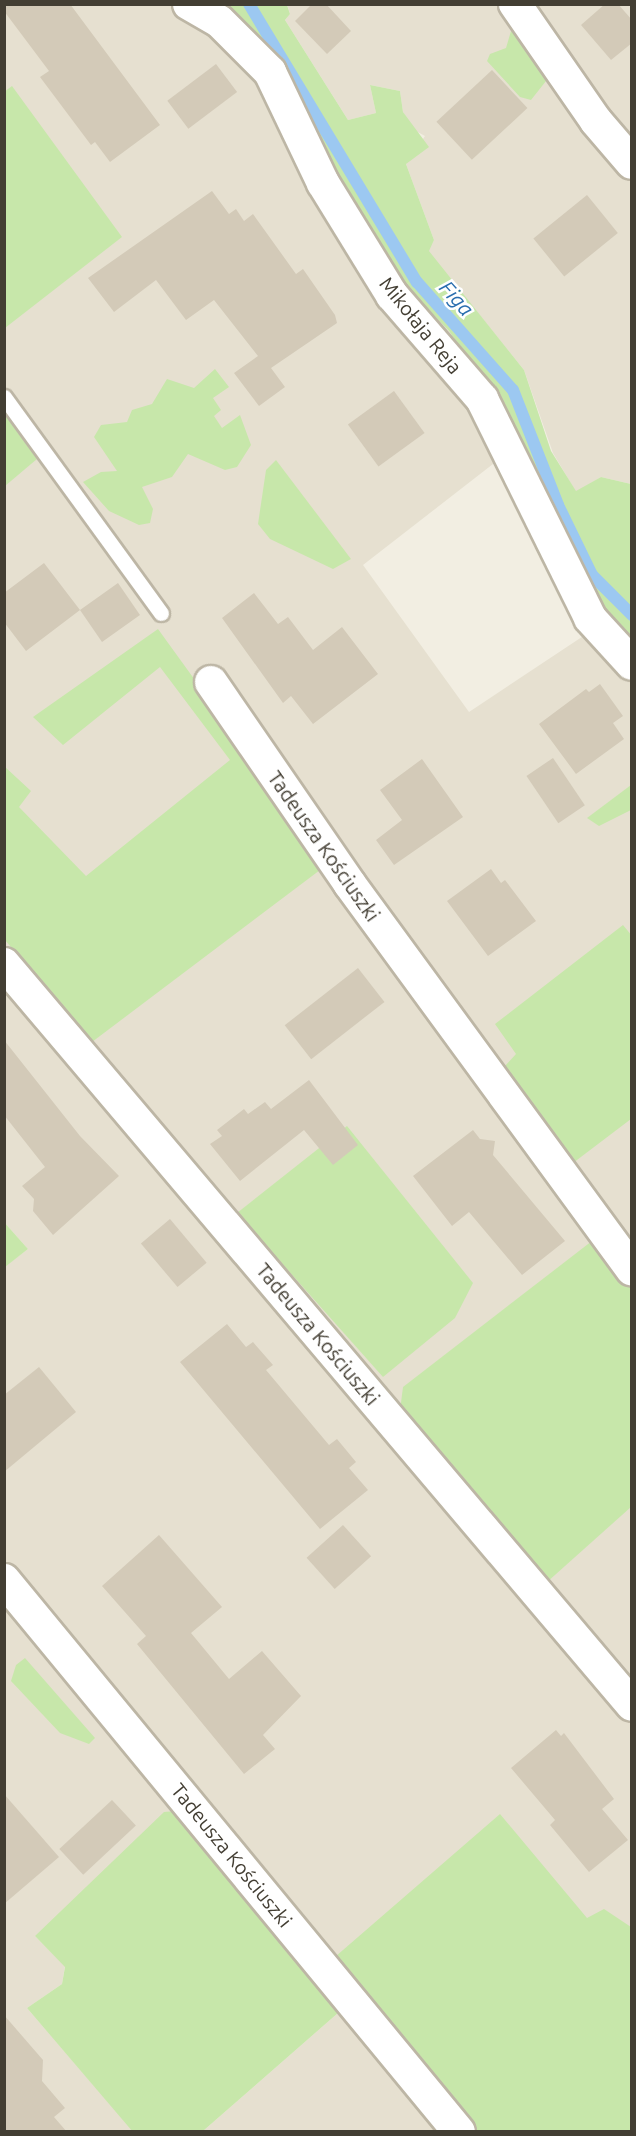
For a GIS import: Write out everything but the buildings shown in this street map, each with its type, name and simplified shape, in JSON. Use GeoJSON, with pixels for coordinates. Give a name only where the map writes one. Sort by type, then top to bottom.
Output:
{"type":"FeatureCollection","features":[{"type":"Feature","properties":{"kind":"street","name":"Mikołaja Reja"},"geometry":{"type":"LineString","coordinates":[[189,4],[219,21],[270,72],[322,183],[392,295],[482,399],[590,618],[632,664]]}},
{"type":"Feature","properties":{"kind":"street"},"geometry":{"type":"LineString","coordinates":[[515,4],[596,121],[632,163]]}},
{"type":"Feature","properties":{"kind":"street","name":"Tadeusza Kościuszki"},"geometry":{"type":"LineString","coordinates":[[211,682],[349,883],[632,1269]]}},
{"type":"Feature","properties":{"kind":"street","name":"Tadeusza Kościuszki"},"geometry":{"type":"LineString","coordinates":[[4,964],[632,1705]]}},
{"type":"Feature","properties":{"kind":"street","name":"Tadeusza Kościuszki"},"geometry":{"type":"LineString","coordinates":[[4,1580],[459,2132]]}},
{"type":"Feature","properties":{"kind":"lane"},"geometry":{"type":"LineString","coordinates":[[4,397],[161,613]]}},
{"type":"Feature","properties":{"kind":"shaded area"},"geometry":{"type":"Polygon","coordinates":[[[287,4],[631,5],[631,484],[601,477],[576,492],[553,453],[524,370],[428,251],[434,240],[406,164],[425,136],[412,129],[403,112],[400,91],[370,85],[376,113],[348,120],[285,20],[290,14],[287,4]]]}},
{"type":"Feature","properties":{"kind":"shaded area"},"geometry":{"type":"Polygon","coordinates":[[[5,5],[224,5],[268,50],[396,276],[449,331],[493,397],[502,457],[363,565],[469,712],[609,619],[631,640],[631,2009],[540,2131],[203,2131],[338,2013],[35,1936],[65,1966],[62,1984],[27,2008],[133,2131],[5,2132],[4,1267],[28,1249],[4,1222],[5,5]]]}},
{"type":"Feature","properties":{"kind":"green space"},"geometry":{"type":"Polygon","coordinates":[[[224,5],[287,5],[290,14],[285,20],[348,120],[376,113],[370,85],[400,91],[403,112],[429,147],[406,164],[434,240],[429,251],[524,370],[551,451],[576,491],[601,477],[631,484],[631,640],[609,619],[493,397],[449,331],[396,276],[310,132],[268,50],[224,5]]]}},
{"type":"Feature","properties":{"kind":"green space"},"geometry":{"type":"Polygon","coordinates":[[[511,31],[528,44],[546,81],[531,100],[520,97],[487,61],[490,54],[506,48],[511,31]]]}},
{"type":"Feature","properties":{"kind":"green space"},"geometry":{"type":"Polygon","coordinates":[[[12,86],[122,237],[5,328],[4,92],[12,86]]]}},
{"type":"Feature","properties":{"kind":"green space"},"geometry":{"type":"Polygon","coordinates":[[[215,369],[229,387],[213,398],[221,410],[214,416],[222,428],[240,415],[251,445],[237,467],[225,470],[188,454],[172,477],[142,487],[153,509],[150,523],[139,525],[109,511],[83,482],[101,472],[117,471],[94,437],[101,425],[127,422],[132,410],[152,404],[167,379],[194,388],[215,369]]]}},
{"type":"Feature","properties":{"kind":"green space"},"geometry":{"type":"Polygon","coordinates":[[[5,414],[37,459],[4,486],[5,414]]]}},
{"type":"Feature","properties":{"kind":"green space"},"geometry":{"type":"Polygon","coordinates":[[[276,460],[351,559],[333,569],[270,539],[258,524],[266,470],[276,460]]]}},
{"type":"Feature","properties":{"kind":"green space"},"geometry":{"type":"Polygon","coordinates":[[[158,629],[328,864],[92,1042],[5,940],[4,766],[31,791],[19,807],[86,876],[230,760],[160,667],[63,745],[33,717],[158,629]]]}},
{"type":"Feature","properties":{"kind":"green space"},"geometry":{"type":"Polygon","coordinates":[[[631,785],[631,810],[599,826],[587,818],[631,785]]]}},
{"type":"Feature","properties":{"kind":"green space"},"geometry":{"type":"Polygon","coordinates":[[[623,925],[632,936],[631,1119],[573,1163],[505,1066],[516,1054],[495,1024],[623,925]]]}},
{"type":"Feature","properties":{"kind":"green space"},"geometry":{"type":"Polygon","coordinates":[[[347,1126],[473,1283],[455,1318],[383,1377],[237,1213],[347,1126]]]}},
{"type":"Feature","properties":{"kind":"green space"},"geometry":{"type":"Polygon","coordinates":[[[4,1222],[28,1249],[5,1267],[4,1267],[4,1222]]]}},
{"type":"Feature","properties":{"kind":"green space"},"geometry":{"type":"Polygon","coordinates":[[[601,1234],[631,1276],[631,1507],[546,1583],[400,1410],[403,1387],[601,1234]]]}},
{"type":"Feature","properties":{"kind":"green space"},"geometry":{"type":"Polygon","coordinates":[[[25,1658],[95,1738],[89,1744],[60,1733],[11,1681],[16,1665],[25,1658]]]}},
{"type":"Feature","properties":{"kind":"green space"},"geometry":{"type":"Polygon","coordinates":[[[176,1811],[338,2013],[203,2131],[133,2132],[27,2008],[62,1984],[65,1967],[35,1936],[164,1812],[176,1811]]]}},
{"type":"Feature","properties":{"kind":"green space"},"geometry":{"type":"Polygon","coordinates":[[[500,1814],[587,1918],[604,1909],[631,1927],[631,2131],[471,2131],[328,1963],[500,1814]]]}},
{"type":"Feature","properties":{"kind":"waterway","name":"Figa"},"geometry":{"type":"LineString","coordinates":[[249,4],[417,282],[513,390],[558,505],[592,575],[632,615]]}}]}
